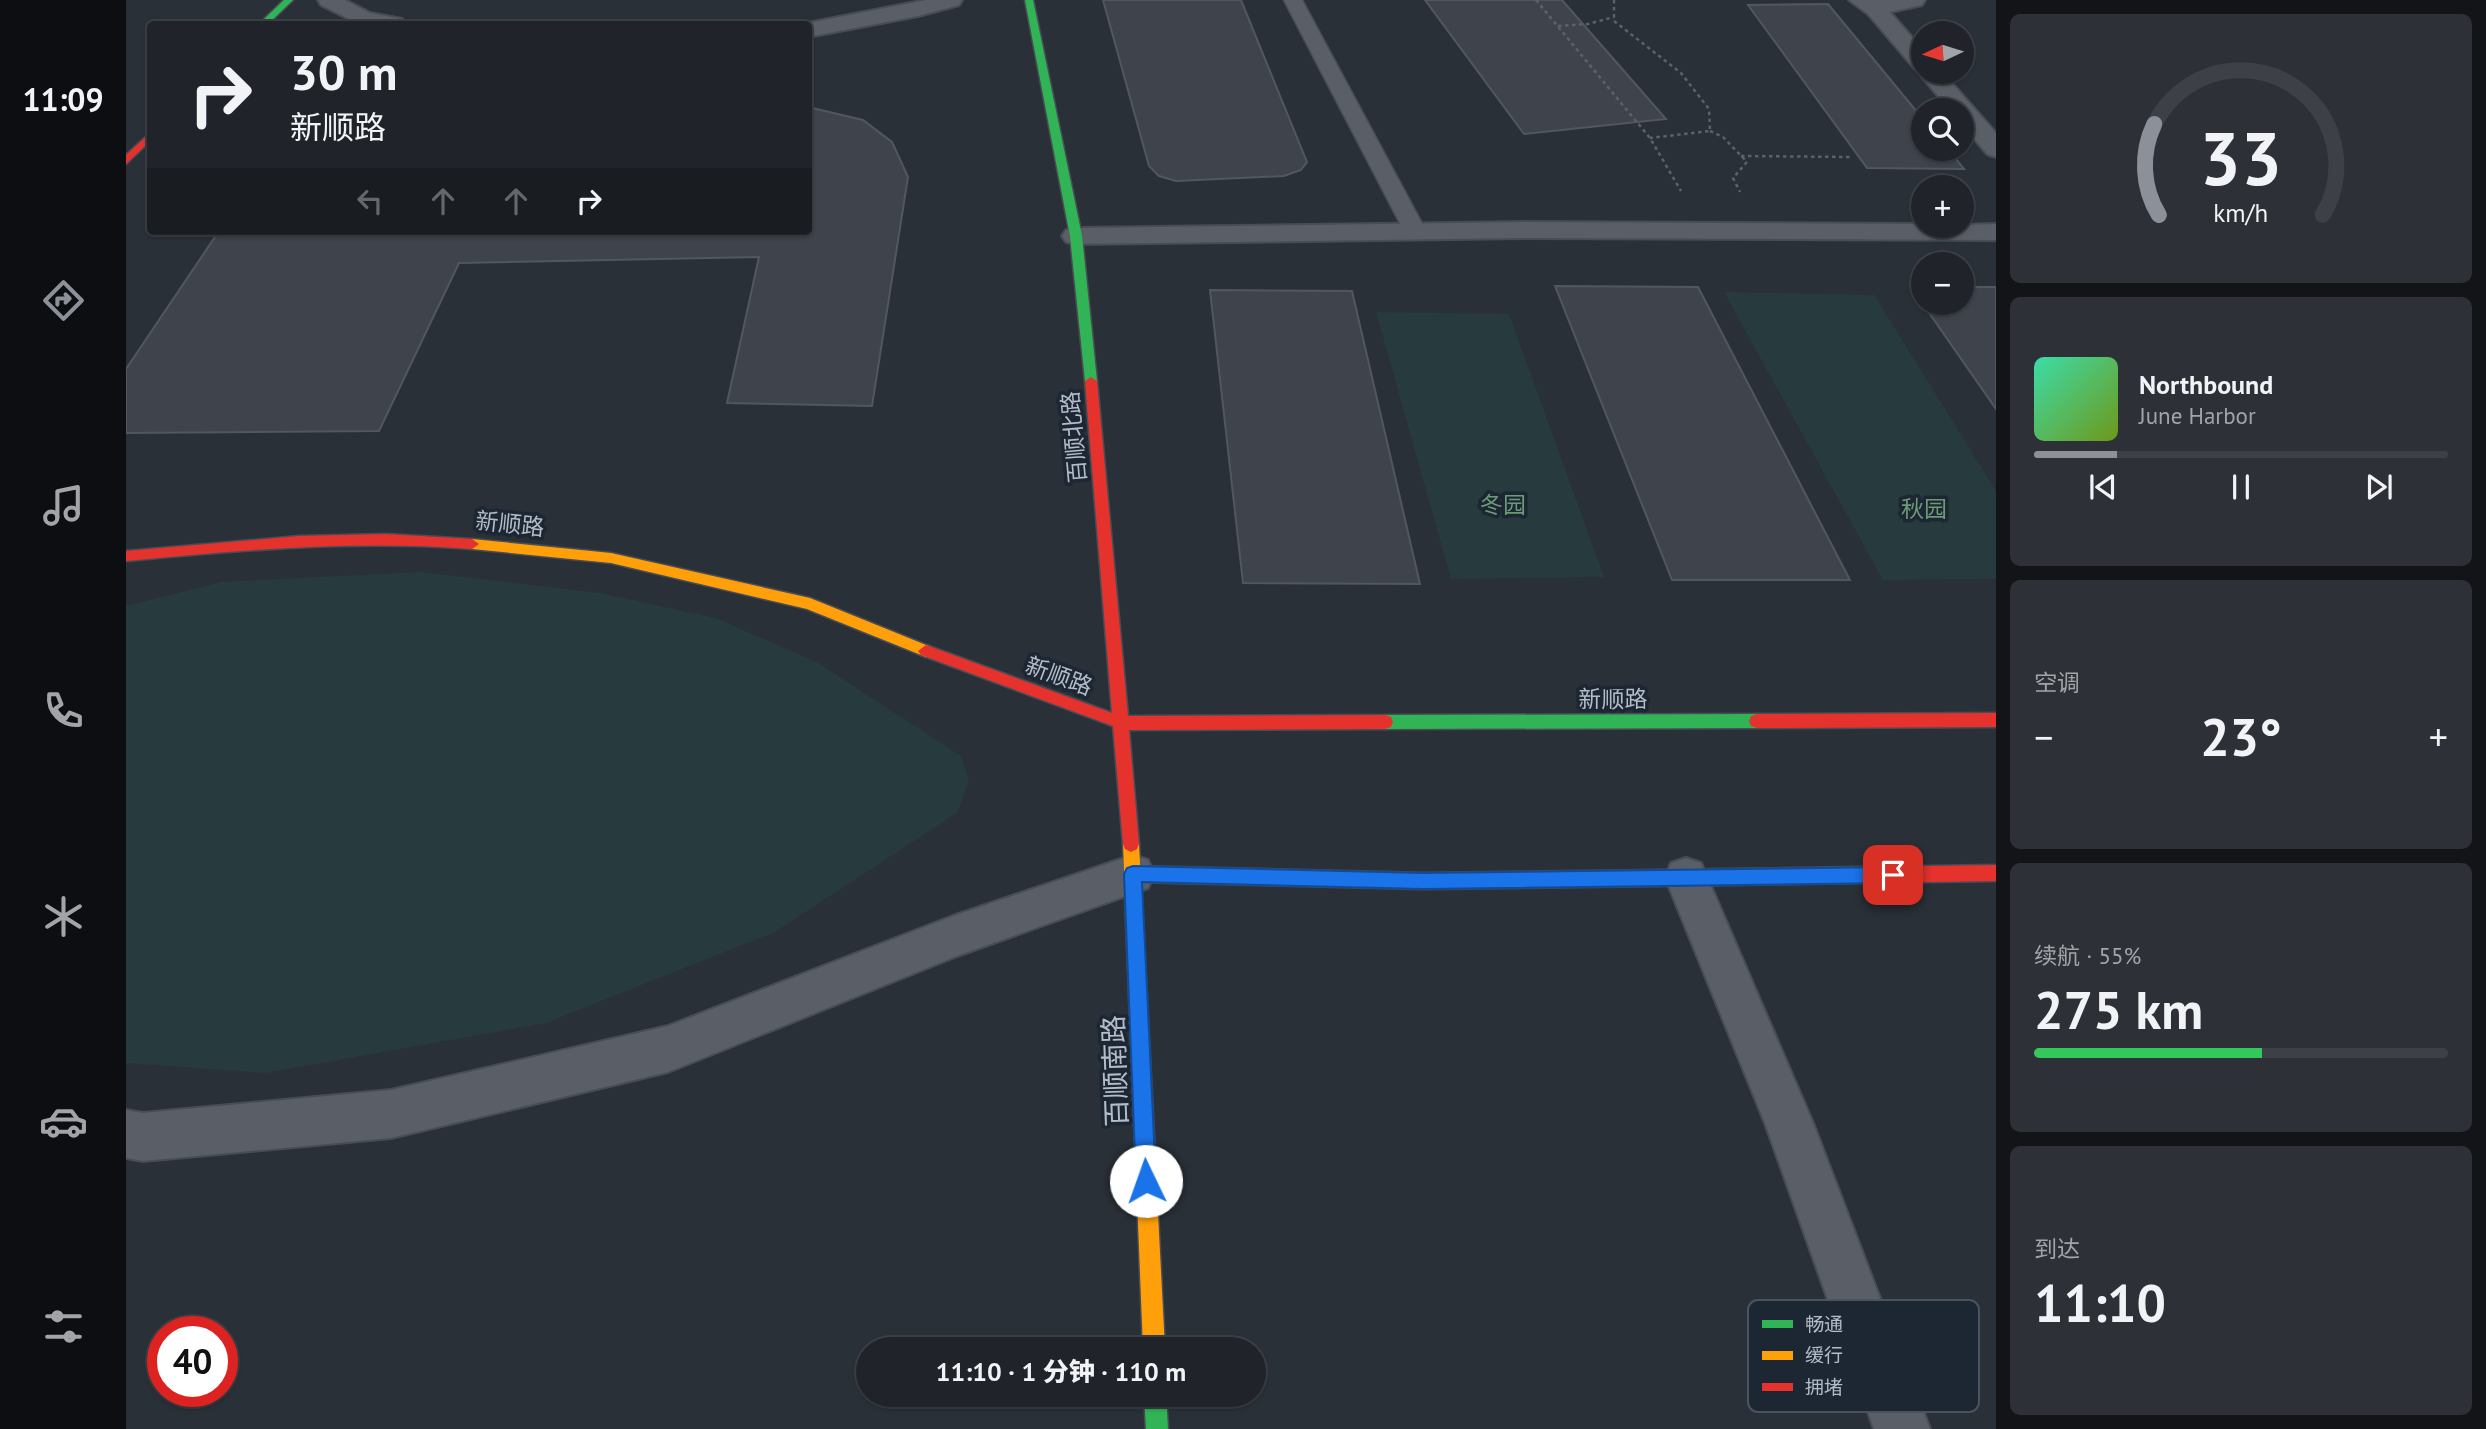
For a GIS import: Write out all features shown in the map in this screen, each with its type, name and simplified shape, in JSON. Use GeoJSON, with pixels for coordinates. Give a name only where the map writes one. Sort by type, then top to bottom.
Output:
{"type":"FeatureCollection","features":[{"type":"Feature","properties":{"kind":"street"},"geometry":{"type":"LineString","coordinates":[[266,21],[289,0]]}},
{"type":"Feature","properties":{"kind":"street"},"geometry":{"type":"LineString","coordinates":[[329,0],[364,19],[376,21]]}},
{"type":"Feature","properties":{"kind":"street"},"geometry":{"type":"LineString","coordinates":[[812,29],[951,0]]}},
{"type":"Feature","properties":{"kind":"street","name":"百顺北路"},"geometry":{"type":"LineString","coordinates":[[1029,0],[1076,236],[1099,459],[1133,874]]}},
{"type":"Feature","properties":{"kind":"street"},"geometry":{"type":"LineString","coordinates":[[1868,5],[1914,0]]}},
{"type":"Feature","properties":{"kind":"street"},"geometry":{"type":"LineString","coordinates":[[1868,5],[1911,51]]}},
{"type":"Feature","properties":{"kind":"street"},"geometry":{"type":"LineString","coordinates":[[1940,84],[1996,149]]}},
{"type":"Feature","properties":{"kind":"street"},"geometry":{"type":"LineString","coordinates":[[126,161],[147,139]]}},
{"type":"Feature","properties":{"kind":"street"},"geometry":{"type":"LineString","coordinates":[[1076,236],[1415,231],[1996,232]]}},
{"type":"Feature","properties":{"kind":"street","name":"新顺路"},"geometry":{"type":"LineString","coordinates":[[126,556],[276,542],[427,539],[611,558],[810,604],[970,669],[1122,723],[1996,720]]}},
{"type":"Feature","properties":{"kind":"street"},"geometry":{"type":"LineString","coordinates":[[126,1134],[143,1137],[391,1114],[668,1049],[953,937],[1133,874],[1423,881],[1996,873]]}},
{"type":"Feature","properties":{"kind":"street","name":"百顺南路"},"geometry":{"type":"LineString","coordinates":[[1133,874],[1153,1337]]}},
{"type":"Feature","properties":{"kind":"street"},"geometry":{"type":"LineString","coordinates":[[1686,877],[1789,1123],[1854,1300]]}},
{"type":"Feature","properties":{"kind":"street"},"geometry":{"type":"LineString","coordinates":[[1156,1407],[1157,1429]]}},
{"type":"Feature","properties":{"kind":"street"},"geometry":{"type":"LineString","coordinates":[[1896,1412],[1902,1429]]}},
{"type":"Feature","properties":{"kind":"lane"},"geometry":{"type":"LineString","coordinates":[[1293,0],[1415,231]]}},
{"type":"Feature","properties":{"kind":"path"},"geometry":{"type":"LineString","coordinates":[[1535,0],[1650,138],[1704,231]]}},
{"type":"Feature","properties":{"kind":"path"},"geometry":{"type":"LineString","coordinates":[[1614,0],[1615,21],[1682,73],[1709,109],[1710,131]]}},
{"type":"Feature","properties":{"kind":"path"},"geometry":{"type":"LineString","coordinates":[[1557,26],[1588,24],[1614,18]]}},
{"type":"Feature","properties":{"kind":"path"},"geometry":{"type":"LineString","coordinates":[[1650,138],[1710,131],[1723,137],[1747,162],[1733,178],[1758,231]]}},
{"type":"Feature","properties":{"kind":"path"},"geometry":{"type":"LineString","coordinates":[[1741,156],[1852,157]]}},
{"type":"Feature","properties":{"kind":"green space","name":"秋园"},"geometry":{"type":"Polygon","coordinates":[[[1724,292],[1874,295],[1996,491],[1996,579],[1883,580],[1724,292]]]}},
{"type":"Feature","properties":{"kind":"green space","name":"冬园"},"geometry":{"type":"Polygon","coordinates":[[[1376,312],[1509,314],[1604,577],[1451,579],[1376,312]]]}},
{"type":"Feature","properties":{"kind":"green space"},"geometry":{"type":"Polygon","coordinates":[[[421,572],[600,593],[716,618],[818,663],[961,756],[969,780],[958,812],[775,932],[546,1023],[265,1073],[126,1063],[126,606],[221,582],[421,572]]]}},
{"type":"Feature","properties":{"kind":"building"},"geometry":{"type":"Polygon","coordinates":[[[1103,0],[1241,0],[1307,162],[1301,170],[1284,176],[1176,181],[1159,176],[1149,166],[1103,0]]]}},
{"type":"Feature","properties":{"kind":"building"},"geometry":{"type":"Polygon","coordinates":[[[1425,0],[1562,0],[1666,119],[1524,134],[1425,0]]]}},
{"type":"Feature","properties":{"kind":"building"},"geometry":{"type":"Polygon","coordinates":[[[1828,4],[1911,104],[1911,161],[1958,161],[1964,169],[1867,168],[1748,5],[1828,4]]]}},
{"type":"Feature","properties":{"kind":"building"},"geometry":{"type":"Polygon","coordinates":[[[812,108],[863,120],[892,142],[908,177],[872,406],[727,403],[759,257],[459,263],[379,431],[126,433],[126,369],[216,235],[812,235],[812,108]]]}},
{"type":"Feature","properties":{"kind":"building"},"geometry":{"type":"Polygon","coordinates":[[[1555,286],[1698,287],[1850,580],[1672,580],[1555,286]]]}},
{"type":"Feature","properties":{"kind":"building"},"geometry":{"type":"Polygon","coordinates":[[[1974,287],[1996,287],[1996,409],[1931,315],[1974,315],[1974,287]]]}},
{"type":"Feature","properties":{"kind":"building"},"geometry":{"type":"Polygon","coordinates":[[[1210,290],[1352,291],[1420,584],[1243,583],[1210,290]]]}},
{"type":"Feature","properties":{"kind":"traffic: fast"},"geometry":{"type":"LineString","coordinates":[[266,21],[289,0]]}},
{"type":"Feature","properties":{"kind":"traffic: fast"},"geometry":{"type":"LineString","coordinates":[[1029,0],[1076,236],[1091,381]]}},
{"type":"Feature","properties":{"kind":"traffic: fast"},"geometry":{"type":"LineString","coordinates":[[1385,722],[1757,721]]}},
{"type":"Feature","properties":{"kind":"traffic: fast"},"geometry":{"type":"LineString","coordinates":[[1133,874],[1423,881],[1659,878]]}},
{"type":"Feature","properties":{"kind":"traffic: fast"},"geometry":{"type":"LineString","coordinates":[[1156,1407],[1157,1429]]}},
{"type":"Feature","properties":{"kind":"traffic: slow"},"geometry":{"type":"LineString","coordinates":[[472,544],[611,558],[810,604],[926,651]]}},
{"type":"Feature","properties":{"kind":"traffic: slow"},"geometry":{"type":"LineString","coordinates":[[1131,844],[1153,1337]]}},
{"type":"Feature","properties":{"kind":"traffic: jam"},"geometry":{"type":"LineString","coordinates":[[126,161],[147,139]]}},
{"type":"Feature","properties":{"kind":"traffic: jam"},"geometry":{"type":"LineString","coordinates":[[1091,381],[1131,844]]}},
{"type":"Feature","properties":{"kind":"traffic: jam"},"geometry":{"type":"LineString","coordinates":[[126,556],[299,541],[386,539],[472,544]]}},
{"type":"Feature","properties":{"kind":"traffic: jam"},"geometry":{"type":"LineString","coordinates":[[926,651],[1122,723],[1385,722]]}},
{"type":"Feature","properties":{"kind":"traffic: jam"},"geometry":{"type":"LineString","coordinates":[[1757,721],[1996,720]]}},
{"type":"Feature","properties":{"kind":"traffic: jam"},"geometry":{"type":"LineString","coordinates":[[1659,878],[1996,873]]}},
{"type":"Feature","properties":{"kind":"route"},"geometry":{"type":"LineString","coordinates":[[1146,1181],[1133,874],[1423,881],[1893,875]]}}]}
